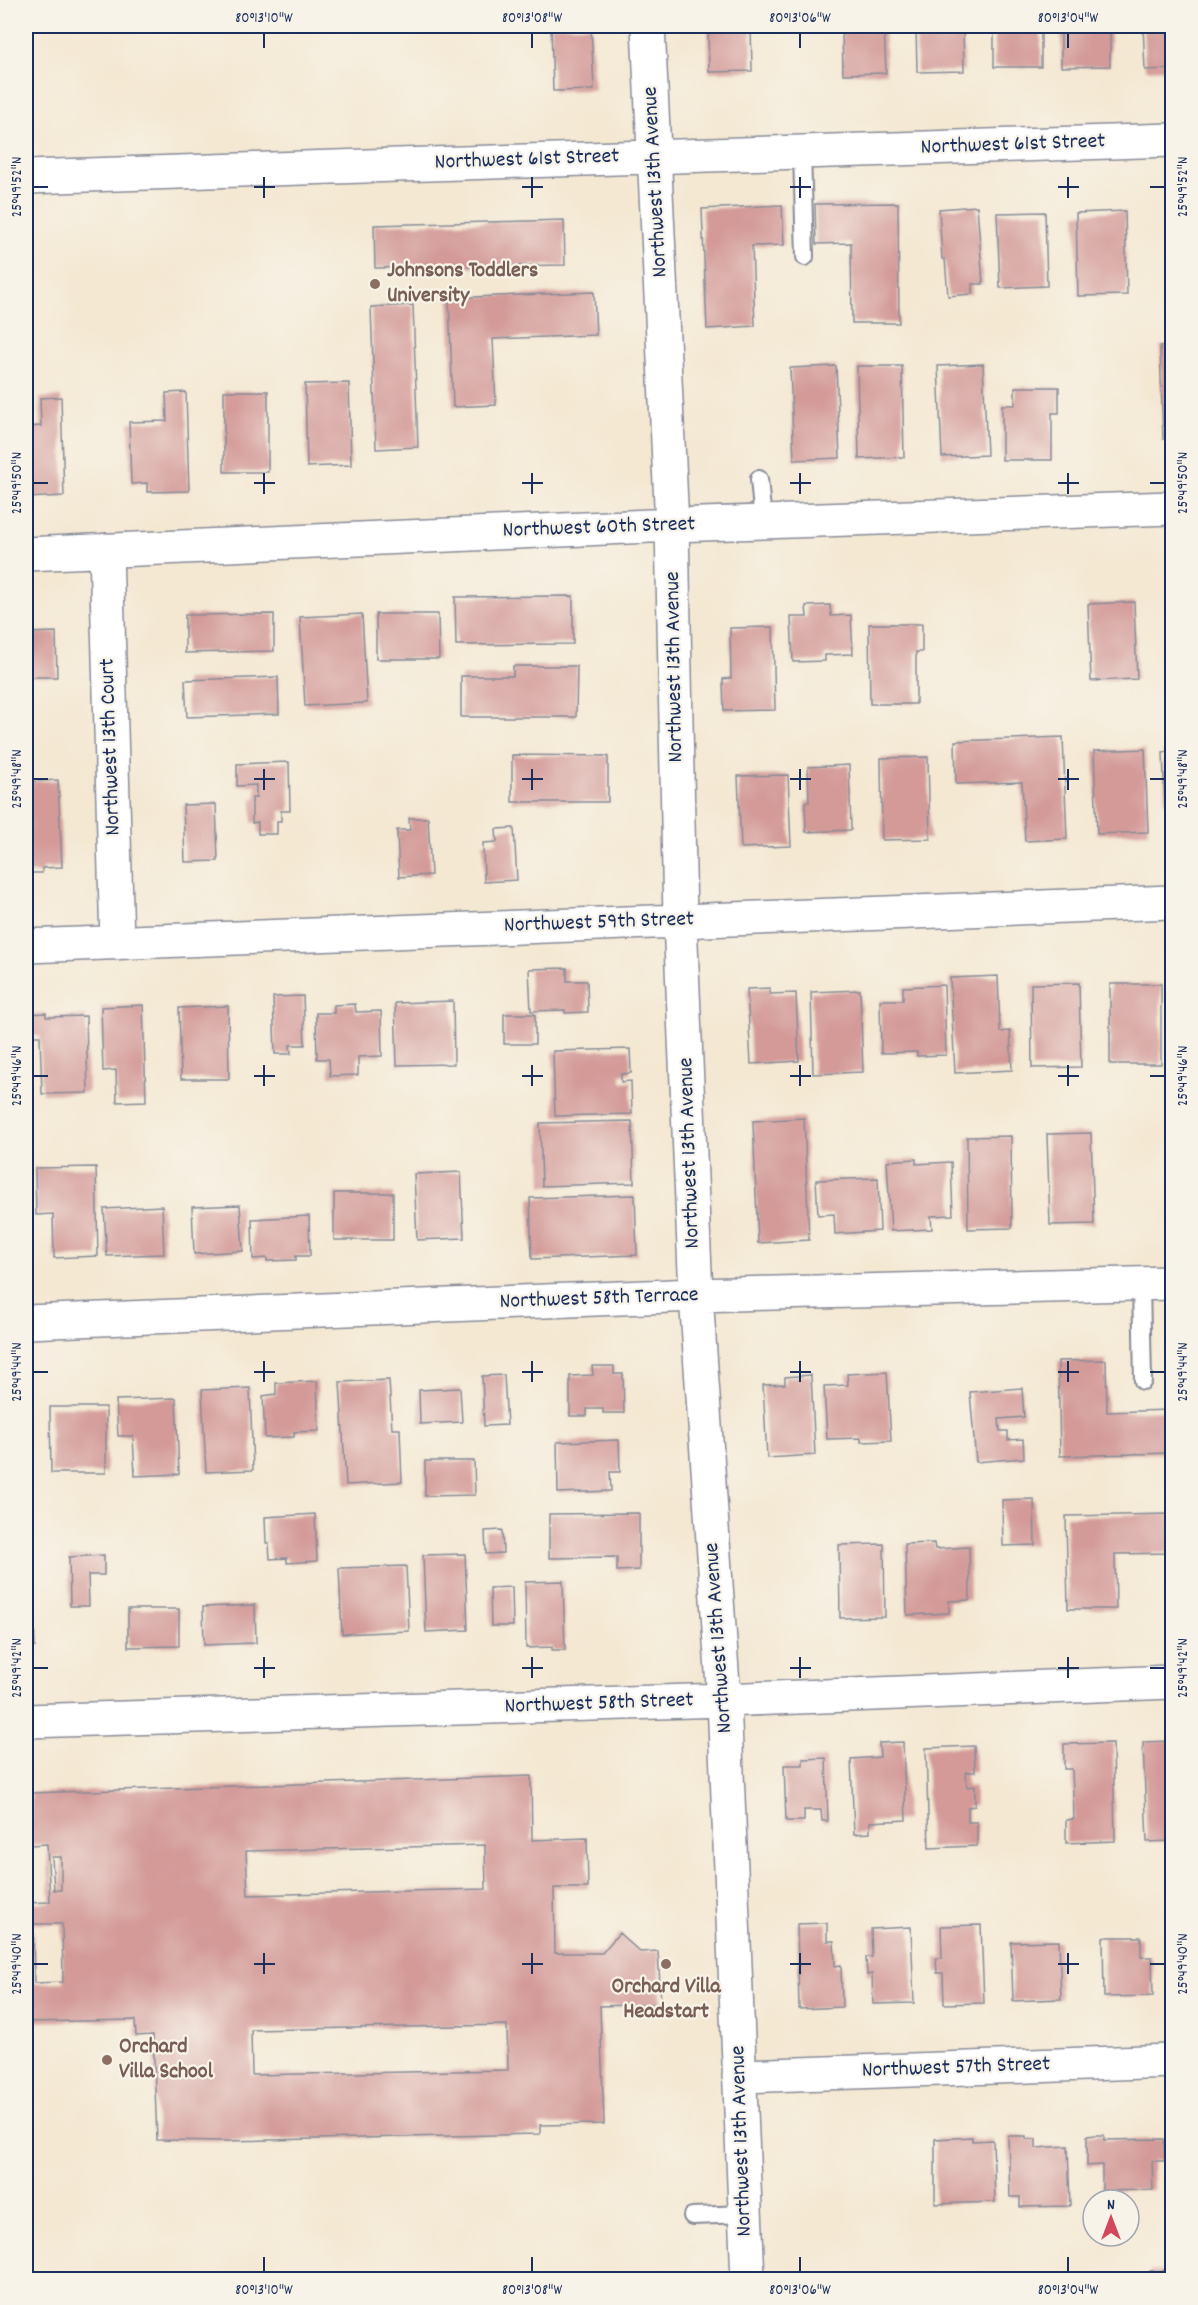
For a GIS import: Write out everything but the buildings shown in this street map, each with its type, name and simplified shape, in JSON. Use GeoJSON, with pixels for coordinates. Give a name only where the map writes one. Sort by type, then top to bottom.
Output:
{"type":"FeatureCollection","features":[{"type":"Feature","properties":{"kind":"street","name":"Northwest 13th Avenue"},"geometry":{"type":"LineString","coordinates":[[648,26],[672,525],[680,920],[696,1295],[724,1700],[748,2280]]}},
{"type":"Feature","properties":{"kind":"street","name":"Northwest 61st Street"},"geometry":{"type":"LineString","coordinates":[[26,177],[1173,140]]}},
{"type":"Feature","properties":{"kind":"street","name":"Northwest 60th Street"},"geometry":{"type":"LineString","coordinates":[[26,554],[763,521],[1173,508]]}},
{"type":"Feature","properties":{"kind":"street","name":"Northwest 13th Court"},"geometry":{"type":"LineString","coordinates":[[106,550],[117,943]]}},
{"type":"Feature","properties":{"kind":"street","name":"Northwest 59th Street"},"geometry":{"type":"LineString","coordinates":[[26,946],[1173,902]]}},
{"type":"Feature","properties":{"kind":"street","name":"Northwest 58th Terrace"},"geometry":{"type":"LineString","coordinates":[[26,1322],[696,1295],[1173,1283]]}},
{"type":"Feature","properties":{"kind":"street","name":"Northwest 58th Street"},"geometry":{"type":"LineString","coordinates":[[26,1721],[724,1700],[1173,1682]]}},
{"type":"Feature","properties":{"kind":"street","name":"Northwest 57th Street"},"geometry":{"type":"LineString","coordinates":[[739,2076],[1173,2061]]}},
{"type":"Feature","properties":{"kind":"lane"},"geometry":{"type":"LineString","coordinates":[[802,151],[805,257]]}},
{"type":"Feature","properties":{"kind":"lane"},"geometry":{"type":"LineString","coordinates":[[759,479],[763,521]]}},
{"type":"Feature","properties":{"kind":"lane"},"geometry":{"type":"LineString","coordinates":[[1140,1284],[1143,1381]]}},
{"type":"Feature","properties":{"kind":"lane"},"geometry":{"type":"LineString","coordinates":[[692,2216],[745,2214]]}},
{"type":"Feature","properties":{"kind":"place","name":"Johnsons Toddlers University"},"geometry":{"type":"Point","coordinates":[375,284]}},
{"type":"Feature","properties":{"kind":"place","name":"Orchard Villa Headstart"},"geometry":{"type":"Point","coordinates":[666,1964]}},
{"type":"Feature","properties":{"kind":"place","name":"Orchard Villa School"},"geometry":{"type":"Point","coordinates":[107,2060]}}]}
